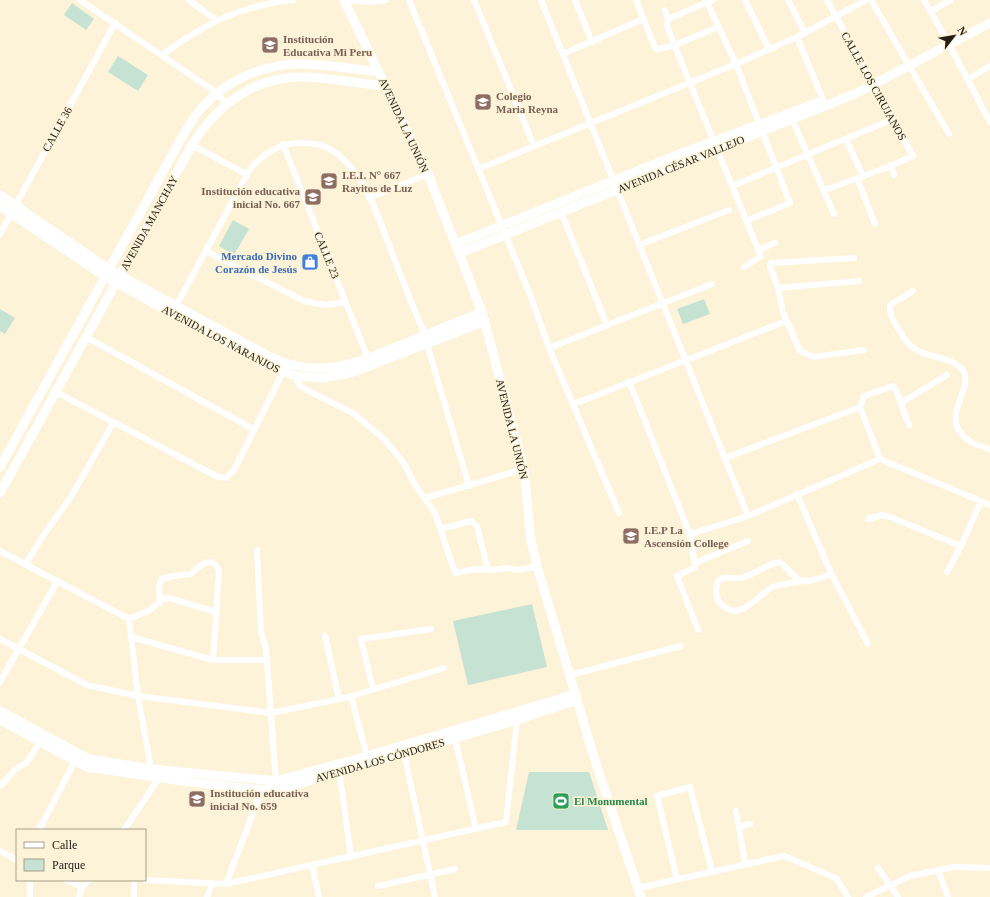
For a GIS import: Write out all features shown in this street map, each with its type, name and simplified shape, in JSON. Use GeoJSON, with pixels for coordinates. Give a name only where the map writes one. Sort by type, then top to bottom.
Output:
{"type":"FeatureCollection","features":[{"type":"Feature","properties":{"kind":"street"},"geometry":{"type":"LineString","coordinates":[[80,0],[217,94],[226,104]]}},
{"type":"Feature","properties":{"kind":"street"},"geometry":{"type":"LineString","coordinates":[[189,0],[216,20]]}},
{"type":"Feature","properties":{"kind":"street"},"geometry":{"type":"LineString","coordinates":[[162,55],[195,32],[216,20],[270,2],[293,0]]}},
{"type":"Feature","properties":{"kind":"street","name":"AVENIDA LA UNIÓN"},"geometry":{"type":"LineString","coordinates":[[344,0],[428,174],[484,317],[524,468],[531,540],[537,566],[602,782],[640,893]]}},
{"type":"Feature","properties":{"kind":"street"},"geometry":{"type":"LineString","coordinates":[[348,0],[371,2],[386,0]]}},
{"type":"Feature","properties":{"kind":"street"},"geometry":{"type":"LineString","coordinates":[[409,0],[531,297],[549,348],[619,513]]}},
{"type":"Feature","properties":{"kind":"street"},"geometry":{"type":"LineString","coordinates":[[474,0],[534,146]]}},
{"type":"Feature","properties":{"kind":"street"},"geometry":{"type":"LineString","coordinates":[[541,0],[748,516]]}},
{"type":"Feature","properties":{"kind":"street"},"geometry":{"type":"LineString","coordinates":[[575,0],[592,42]]}},
{"type":"Feature","properties":{"kind":"street"},"geometry":{"type":"LineString","coordinates":[[636,0],[655,48],[662,49],[675,45],[718,27]]}},
{"type":"Feature","properties":{"kind":"street"},"geometry":{"type":"LineString","coordinates":[[745,0],[769,49]]}},
{"type":"Feature","properties":{"kind":"street"},"geometry":{"type":"LineString","coordinates":[[788,0],[805,33]]}},
{"type":"Feature","properties":{"kind":"street","name":"CALLE LOS CIRUJANOS"},"geometry":{"type":"LineString","coordinates":[[827,0],[835,17],[913,156],[891,165]]}},
{"type":"Feature","properties":{"kind":"street"},"geometry":{"type":"LineString","coordinates":[[478,169],[736,64],[797,37],[866,0]]}},
{"type":"Feature","properties":{"kind":"street"},"geometry":{"type":"LineString","coordinates":[[870,0],[949,134]]}},
{"type":"Feature","properties":{"kind":"street"},"geometry":{"type":"LineString","coordinates":[[924,0],[988,113],[990,122]]}},
{"type":"Feature","properties":{"kind":"street"},"geometry":{"type":"LineString","coordinates":[[931,11],[951,0]]}},
{"type":"Feature","properties":{"kind":"street"},"geometry":{"type":"LineString","coordinates":[[668,18],[709,1],[718,27],[736,64],[777,168],[790,204],[746,221]]}},
{"type":"Feature","properties":{"kind":"street"},"geometry":{"type":"LineString","coordinates":[[665,10],[668,18],[667,26],[758,250],[760,257],[744,268]]}},
{"type":"Feature","properties":{"kind":"street"},"geometry":{"type":"LineString","coordinates":[[563,54],[643,19]]}},
{"type":"Feature","properties":{"kind":"street","name":"CALLE 36"},"geometry":{"type":"LineString","coordinates":[[0,234],[115,23]]}},
{"type":"Feature","properties":{"kind":"street","name":"AVENIDA CÉSAR VALLEJO"},"geometry":{"type":"LineString","coordinates":[[761,127],[792,119],[872,84],[950,46],[990,23]]}},
{"type":"Feature","properties":{"kind":"street"},"geometry":{"type":"LineString","coordinates":[[797,37],[823,100]]}},
{"type":"Feature","properties":{"kind":"street","name":"AVENIDA MANCHAY"},"geometry":{"type":"LineString","coordinates":[[0,467],[2,457],[108,273],[190,124],[200,110],[217,94],[245,76],[286,65],[312,65],[379,72]]}},
{"type":"Feature","properties":{"kind":"street"},"geometry":{"type":"LineString","coordinates":[[968,78],[990,66]]}},
{"type":"Feature","properties":{"kind":"street","name":"AVENIDA MANCHAY"},"geometry":{"type":"LineString","coordinates":[[0,493],[192,145],[211,117],[226,104],[253,87],[271,81],[291,77],[308,77],[386,86]]}},
{"type":"Feature","properties":{"kind":"street","name":"AVENIDA CÉSAR VALLEJO"},"geometry":{"type":"LineString","coordinates":[[460,254],[617,190],[716,145],[823,100],[872,84]]}},
{"type":"Feature","properties":{"kind":"street"},"geometry":{"type":"LineString","coordinates":[[792,119],[825,190],[834,214]]}},
{"type":"Feature","properties":{"kind":"street"},"geometry":{"type":"LineString","coordinates":[[732,186],[893,119]]}},
{"type":"Feature","properties":{"kind":"street"},"geometry":{"type":"LineString","coordinates":[[846,139],[875,224]]}},
{"type":"Feature","properties":{"kind":"street"},"geometry":{"type":"LineString","coordinates":[[176,306],[206,252],[246,174],[260,158],[283,144],[298,143],[314,144],[337,153],[349,165],[369,198],[426,340],[469,486]]}},
{"type":"Feature","properties":{"kind":"street","name":"CALLE 23"},"geometry":{"type":"LineString","coordinates":[[283,144],[370,362]]}},
{"type":"Feature","properties":{"kind":"street"},"geometry":{"type":"LineString","coordinates":[[192,145],[246,174]]}},
{"type":"Feature","properties":{"kind":"street","name":"AVENIDA CÉSAR VALLEJO"},"geometry":{"type":"LineString","coordinates":[[456,244],[613,180],[716,145]]}},
{"type":"Feature","properties":{"kind":"street"},"geometry":{"type":"LineString","coordinates":[[825,190],[891,165],[894,175]]}},
{"type":"Feature","properties":{"kind":"street"},"geometry":{"type":"LineString","coordinates":[[369,198],[428,174]]}},
{"type":"Feature","properties":{"kind":"street","name":"AVENIDA LOS NARANJOS"},"geometry":{"type":"LineString","coordinates":[[0,195],[13,209],[108,273],[258,361],[296,376],[333,377],[351,374],[370,362],[484,317]]}},
{"type":"Feature","properties":{"kind":"street","name":"AVENIDA LOS NARANJOS"},"geometry":{"type":"LineString","coordinates":[[0,206],[13,209]]}},
{"type":"Feature","properties":{"kind":"street"},"geometry":{"type":"LineString","coordinates":[[640,245],[729,210]]}},
{"type":"Feature","properties":{"kind":"street"},"geometry":{"type":"LineString","coordinates":[[560,212],[607,325]]}},
{"type":"Feature","properties":{"kind":"street"},"geometry":{"type":"LineString","coordinates":[[758,250],[776,243]]}},
{"type":"Feature","properties":{"kind":"street"},"geometry":{"type":"LineString","coordinates":[[206,252],[304,302],[325,305],[346,302]]}},
{"type":"Feature","properties":{"kind":"street"},"geometry":{"type":"LineString","coordinates":[[854,258],[772,263],[770,266],[778,288],[786,321],[800,351],[806,355],[814,357],[864,350]]}},
{"type":"Feature","properties":{"kind":"street","name":"AVENIDA LOS NARANJOS"},"geometry":{"type":"LineString","coordinates":[[119,279],[176,306],[268,356],[295,366],[313,369],[332,368],[370,362]]}},
{"type":"Feature","properties":{"kind":"street"},"geometry":{"type":"LineString","coordinates":[[778,288],[859,281]]}},
{"type":"Feature","properties":{"kind":"street"},"geometry":{"type":"LineString","coordinates":[[549,348],[712,284]]}},
{"type":"Feature","properties":{"kind":"street"},"geometry":{"type":"LineString","coordinates":[[913,291],[890,305],[892,320],[908,344],[914,349],[954,363],[964,373],[966,381],[955,413],[959,429],[967,439],[990,450]]}},
{"type":"Feature","properties":{"kind":"street"},"geometry":{"type":"LineString","coordinates":[[574,404],[685,359],[786,321]]}},
{"type":"Feature","properties":{"kind":"street"},"geometry":{"type":"LineString","coordinates":[[86,337],[253,429]]}},
{"type":"Feature","properties":{"kind":"street"},"geometry":{"type":"LineString","coordinates":[[56,392],[221,478],[226,478],[234,470],[253,429],[283,372]]}},
{"type":"Feature","properties":{"kind":"street"},"geometry":{"type":"LineString","coordinates":[[901,403],[947,375]]}},
{"type":"Feature","properties":{"kind":"street"},"geometry":{"type":"LineString","coordinates":[[296,376],[301,387],[353,413],[384,439],[404,464],[435,513],[455,573],[476,569],[488,570],[507,568],[520,570],[537,566]]}},
{"type":"Feature","properties":{"kind":"street"},"geometry":{"type":"LineString","coordinates":[[629,381],[689,532],[695,563]]}},
{"type":"Feature","properties":{"kind":"street"},"geometry":{"type":"LineString","coordinates":[[880,459],[860,407],[864,396],[893,386],[909,425]]}},
{"type":"Feature","properties":{"kind":"street"},"geometry":{"type":"LineString","coordinates":[[725,458],[860,407]]}},
{"type":"Feature","properties":{"kind":"street"},"geometry":{"type":"LineString","coordinates":[[25,565],[43,536],[72,495],[113,423]]}},
{"type":"Feature","properties":{"kind":"street"},"geometry":{"type":"LineString","coordinates":[[689,532],[694,533],[748,516],[880,459],[990,505]]}},
{"type":"Feature","properties":{"kind":"street"},"geometry":{"type":"LineString","coordinates":[[425,498],[469,486],[524,468]]}},
{"type":"Feature","properties":{"kind":"street"},"geometry":{"type":"LineString","coordinates":[[797,494],[831,574],[868,644]]}},
{"type":"Feature","properties":{"kind":"street"},"geometry":{"type":"LineString","coordinates":[[946,572],[961,546],[981,501]]}},
{"type":"Feature","properties":{"kind":"street"},"geometry":{"type":"LineString","coordinates":[[868,519],[882,515],[890,517],[961,546]]}},
{"type":"Feature","properties":{"kind":"street"},"geometry":{"type":"LineString","coordinates":[[441,529],[471,521],[477,526],[488,570]]}},
{"type":"Feature","properties":{"kind":"street"},"geometry":{"type":"LineString","coordinates":[[698,630],[677,576],[694,567],[695,563],[748,541]]}},
{"type":"Feature","properties":{"kind":"street"},"geometry":{"type":"LineString","coordinates":[[257,550],[262,632],[267,660],[276,781]]}},
{"type":"Feature","properties":{"kind":"street"},"geometry":{"type":"LineString","coordinates":[[0,551],[129,619]]}},
{"type":"Feature","properties":{"kind":"street"},"geometry":{"type":"LineString","coordinates":[[160,603],[159,586],[162,579],[191,574],[200,565],[212,562],[216,565],[219,571],[213,660]]}},
{"type":"Feature","properties":{"kind":"street"},"geometry":{"type":"LineString","coordinates":[[805,580],[798,579],[779,562],[764,567],[747,576],[722,578],[716,586],[716,593],[721,604],[734,611],[740,610],[755,602],[771,588],[831,574]]}},
{"type":"Feature","properties":{"kind":"street"},"geometry":{"type":"LineString","coordinates":[[0,682],[57,582]]}},
{"type":"Feature","properties":{"kind":"street"},"geometry":{"type":"LineString","coordinates":[[129,619],[150,610],[168,598],[216,612]]}},
{"type":"Feature","properties":{"kind":"street"},"geometry":{"type":"LineString","coordinates":[[129,619],[138,696],[151,769]]}},
{"type":"Feature","properties":{"kind":"street"},"geometry":{"type":"LineString","coordinates":[[373,689],[361,639],[430,629]]}},
{"type":"Feature","properties":{"kind":"street"},"geometry":{"type":"LineString","coordinates":[[325,636],[339,699]]}},
{"type":"Feature","properties":{"kind":"street"},"geometry":{"type":"LineString","coordinates":[[131,637],[213,660],[267,660]]}},
{"type":"Feature","properties":{"kind":"street"},"geometry":{"type":"LineString","coordinates":[[0,639],[87,685],[138,696],[271,713],[351,696],[444,668]]}},
{"type":"Feature","properties":{"kind":"street"},"geometry":{"type":"LineString","coordinates":[[570,675],[681,646]]}},
{"type":"Feature","properties":{"kind":"street"},"geometry":{"type":"LineString","coordinates":[[351,696],[367,756]]}},
{"type":"Feature","properties":{"kind":"street","name":"AVENIDA LOS CÓNDORES"},"geometry":{"type":"LineString","coordinates":[[0,711],[89,759],[151,769],[276,781],[404,753],[517,720],[576,697]]}},
{"type":"Feature","properties":{"kind":"street","name":"AVENIDA LOS CÓNDORES"},"geometry":{"type":"LineString","coordinates":[[0,720],[75,762],[87,767],[159,778],[262,790],[288,787],[367,756],[576,697]]}},
{"type":"Feature","properties":{"kind":"street"},"geometry":{"type":"LineString","coordinates":[[146,880],[226,884],[506,822],[517,720]]}},
{"type":"Feature","properties":{"kind":"street"},"geometry":{"type":"LineString","coordinates":[[455,738],[476,829]]}},
{"type":"Feature","properties":{"kind":"street"},"geometry":{"type":"LineString","coordinates":[[0,786],[16,769],[27,762],[40,742]]}},
{"type":"Feature","properties":{"kind":"street"},"geometry":{"type":"LineString","coordinates":[[404,753],[435,897]]}},
{"type":"Feature","properties":{"kind":"street"},"geometry":{"type":"LineString","coordinates":[[40,829],[75,762]]}},
{"type":"Feature","properties":{"kind":"street"},"geometry":{"type":"LineString","coordinates":[[339,768],[351,857]]}},
{"type":"Feature","properties":{"kind":"street"},"geometry":{"type":"LineString","coordinates":[[125,829],[159,778]]}},
{"type":"Feature","properties":{"kind":"street"},"geometry":{"type":"LineString","coordinates":[[678,879],[657,796],[690,787],[712,871]]}},
{"type":"Feature","properties":{"kind":"street"},"geometry":{"type":"LineString","coordinates":[[226,884],[262,790]]}},
{"type":"Feature","properties":{"kind":"street"},"geometry":{"type":"LineString","coordinates":[[736,811],[745,864]]}},
{"type":"Feature","properties":{"kind":"street"},"geometry":{"type":"LineString","coordinates":[[739,827],[750,824]]}},
{"type":"Feature","properties":{"kind":"street"},"geometry":{"type":"LineString","coordinates":[[0,851],[16,859]]}},
{"type":"Feature","properties":{"kind":"street"},"geometry":{"type":"LineString","coordinates":[[640,893],[678,879],[784,856],[836,878],[848,897]]}},
{"type":"Feature","properties":{"kind":"street"},"geometry":{"type":"LineString","coordinates":[[312,865],[319,897]]}},
{"type":"Feature","properties":{"kind":"street"},"geometry":{"type":"LineString","coordinates":[[866,897],[910,876],[954,867],[990,868]]}},
{"type":"Feature","properties":{"kind":"street"},"geometry":{"type":"LineString","coordinates":[[878,868],[898,897]]}},
{"type":"Feature","properties":{"kind":"street"},"geometry":{"type":"LineString","coordinates":[[378,886],[455,869]]}},
{"type":"Feature","properties":{"kind":"street"},"geometry":{"type":"LineString","coordinates":[[938,870],[948,897]]}},
{"type":"Feature","properties":{"kind":"street"},"geometry":{"type":"LineString","coordinates":[[30,881],[30,897]]}},
{"type":"Feature","properties":{"kind":"street"},"geometry":{"type":"LineString","coordinates":[[68,881],[82,887]]}},
{"type":"Feature","properties":{"kind":"street"},"geometry":{"type":"LineString","coordinates":[[79,897],[82,887],[88,881]]}},
{"type":"Feature","properties":{"kind":"street"},"geometry":{"type":"LineString","coordinates":[[134,881],[134,897]]}},
{"type":"Feature","properties":{"kind":"street"},"geometry":{"type":"LineString","coordinates":[[207,897],[212,884]]}},
{"type":"Feature","properties":{"kind":"green space"},"geometry":{"type":"Polygon","coordinates":[[[72,3],[94,19],[86,30],[64,15],[72,3]]]}},
{"type":"Feature","properties":{"kind":"green space"},"geometry":{"type":"Polygon","coordinates":[[[118,56],[148,75],[138,91],[108,72],[118,56]]]}},
{"type":"Feature","properties":{"kind":"green space"},"geometry":{"type":"Polygon","coordinates":[[[233,220],[249,229],[234,255],[219,246],[233,220]]]}},
{"type":"Feature","properties":{"kind":"green space"},"geometry":{"type":"Polygon","coordinates":[[[704,299],[710,314],[683,324],[677,309],[704,299]]]}},
{"type":"Feature","properties":{"kind":"green space"},"geometry":{"type":"Polygon","coordinates":[[[0,309],[15,318],[5,334],[0,331],[0,309]]]}},
{"type":"Feature","properties":{"kind":"green space"},"geometry":{"type":"Polygon","coordinates":[[[532,604],[547,667],[468,685],[453,621],[532,604]]]}},
{"type":"Feature","properties":{"kind":"green space","name":"El Monumental"},"geometry":{"type":"Polygon","coordinates":[[[529,772],[589,772],[608,830],[516,830],[529,772]]]}},
{"type":"Feature","properties":{"kind":"place","name":"Institución Educativa Mi Peru"},"geometry":{"type":"Point","coordinates":[270,45]}},
{"type":"Feature","properties":{"kind":"place","name":"Colegio Maria Reyna"},"geometry":{"type":"Point","coordinates":[483,102]}},
{"type":"Feature","properties":{"kind":"place","name":"I.E.I. N° 667 Rayitos de Luz"},"geometry":{"type":"Point","coordinates":[329,181]}},
{"type":"Feature","properties":{"kind":"place","name":"Institución educativa inicial No. 667"},"geometry":{"type":"Point","coordinates":[313,197]}},
{"type":"Feature","properties":{"kind":"place","name":"Mercado Divino Corazón de Jesús"},"geometry":{"type":"Point","coordinates":[310,262]}},
{"type":"Feature","properties":{"kind":"place","name":"I.E.P La Ascensión College"},"geometry":{"type":"Point","coordinates":[631,536]}},
{"type":"Feature","properties":{"kind":"place","name":"Institución educativa inicial No. 659"},"geometry":{"type":"Point","coordinates":[197,799]}},
{"type":"Feature","properties":{"kind":"place","name":"El Monumental"},"geometry":{"type":"Point","coordinates":[561,801]}}]}
